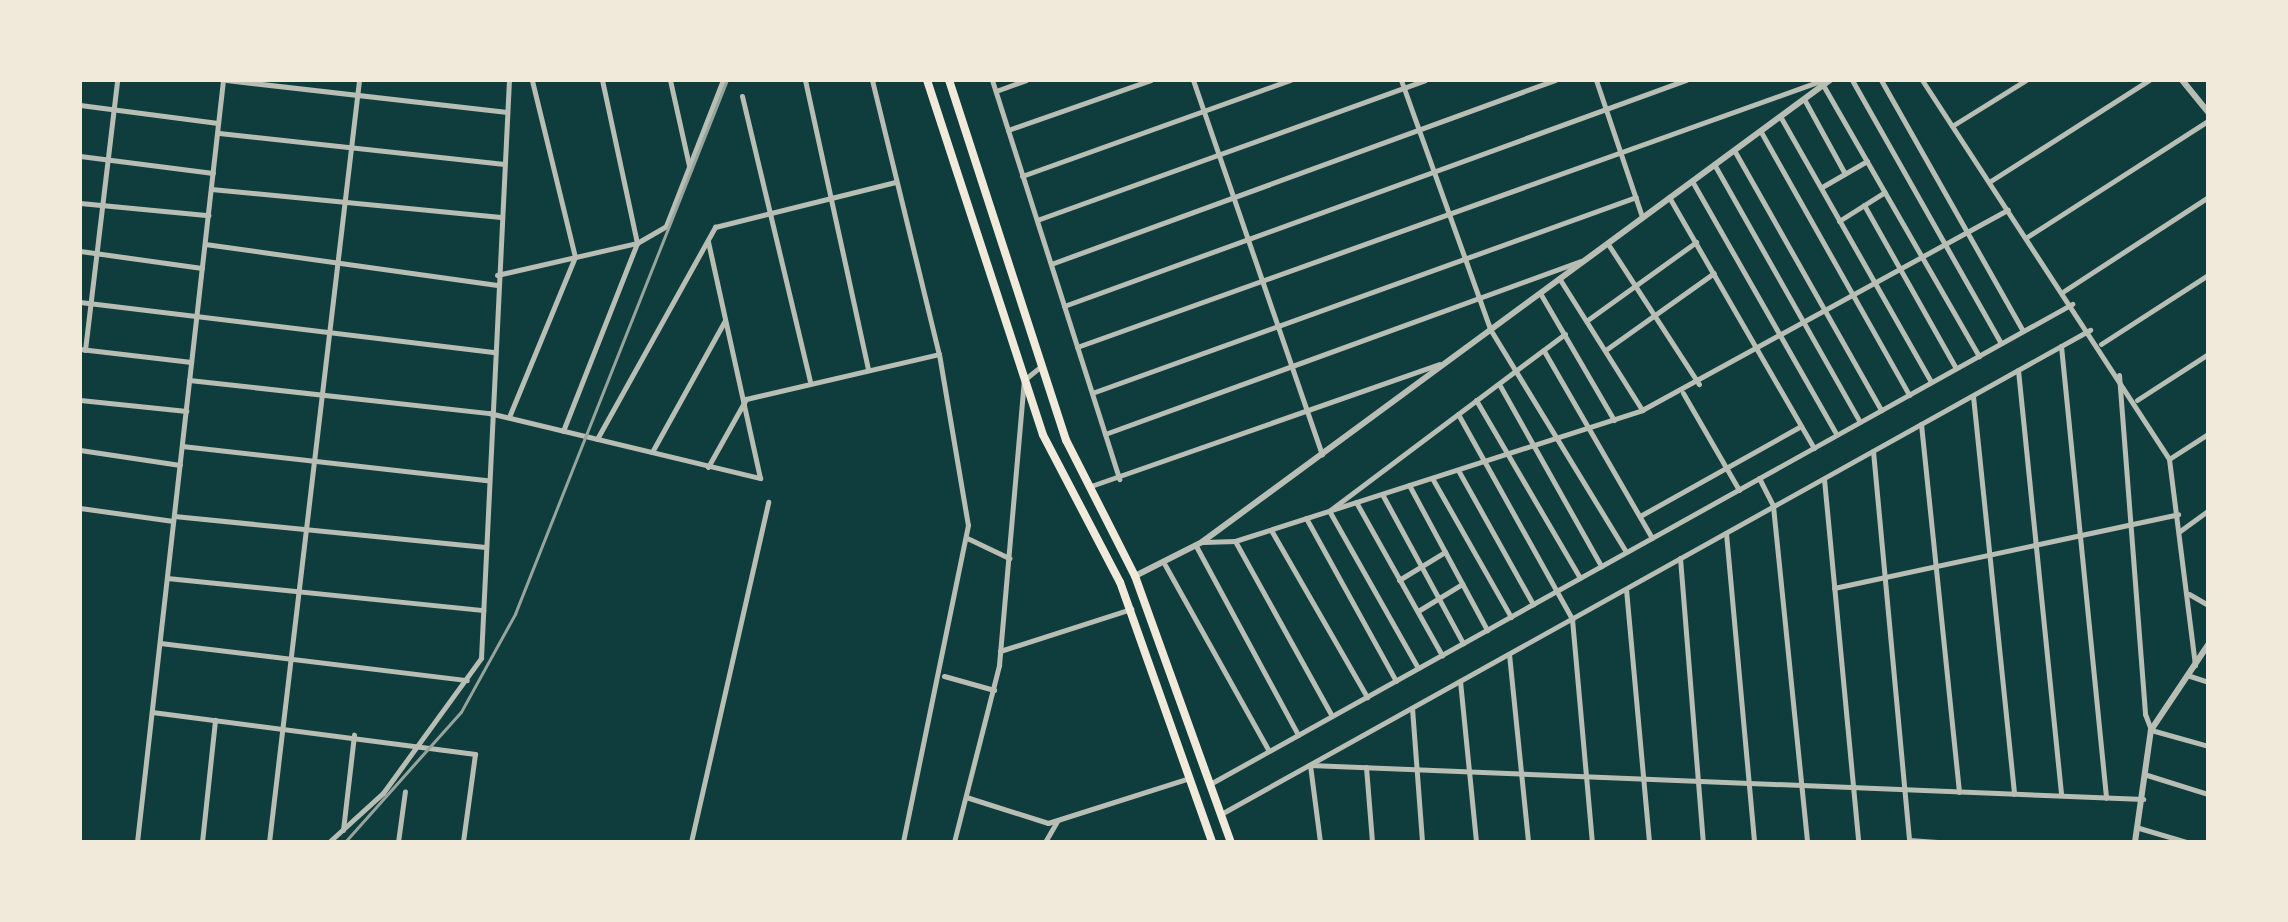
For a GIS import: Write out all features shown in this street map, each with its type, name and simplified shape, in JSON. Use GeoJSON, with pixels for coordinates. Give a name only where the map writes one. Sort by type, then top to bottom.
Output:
{"type":"FeatureCollection","features":[{"type":"Feature","properties":{"kind":"main road"},"geometry":{"type":"LineString","coordinates":[[927,80],[1024,380],[1130,608],[1212,842]]}},
{"type":"Feature","properties":{"kind":"main road"},"geometry":{"type":"LineString","coordinates":[[948,80],[1042,365],[1088,487],[1134,576],[1231,842]]}},
{"type":"Feature","properties":{"kind":"street"},"geometry":{"type":"LineString","coordinates":[[117,80],[83,349],[191,362]]}},
{"type":"Feature","properties":{"kind":"street"},"geometry":{"type":"LineString","coordinates":[[137,842],[225,80],[507,112]]}},
{"type":"Feature","properties":{"kind":"street"},"geometry":{"type":"LineString","coordinates":[[269,842],[286,726],[359,80]]}},
{"type":"Feature","properties":{"kind":"street"},"geometry":{"type":"LineString","coordinates":[[330,842],[420,743],[481,658],[489,413],[509,80]]}},
{"type":"Feature","properties":{"kind":"street"},"geometry":{"type":"LineString","coordinates":[[510,417],[576,257],[532,80]]}},
{"type":"Feature","properties":{"kind":"street"},"geometry":{"type":"LineString","coordinates":[[563,431],[638,242],[602,80]]}},
{"type":"Feature","properties":{"kind":"street"},"geometry":{"type":"LineString","coordinates":[[670,80],[690,170]]}},
{"type":"Feature","properties":{"kind":"street"},"geometry":{"type":"LineString","coordinates":[[497,275],[638,242],[666,226],[723,80]]}},
{"type":"Feature","properties":{"kind":"street"},"geometry":{"type":"LineString","coordinates":[[806,80],[868,370]]}},
{"type":"Feature","properties":{"kind":"street"},"geometry":{"type":"LineString","coordinates":[[872,80],[939,354],[967,538],[942,676],[903,842]]}},
{"type":"Feature","properties":{"kind":"street"},"geometry":{"type":"LineString","coordinates":[[992,80],[1119,479]]}},
{"type":"Feature","properties":{"kind":"street"},"geometry":{"type":"LineString","coordinates":[[995,91],[1026,80]]}},
{"type":"Feature","properties":{"kind":"street"},"geometry":{"type":"LineString","coordinates":[[1008,130],[1150,80]]}},
{"type":"Feature","properties":{"kind":"street"},"geometry":{"type":"LineString","coordinates":[[1192,80],[1322,454]]}},
{"type":"Feature","properties":{"kind":"street"},"geometry":{"type":"LineString","coordinates":[[1022,176],[1290,80]]}},
{"type":"Feature","properties":{"kind":"street"},"geometry":{"type":"LineString","coordinates":[[1037,220],[1402,84],[1425,80]]}},
{"type":"Feature","properties":{"kind":"street"},"geometry":{"type":"LineString","coordinates":[[1050,264],[1555,80]]}},
{"type":"Feature","properties":{"kind":"street"},"geometry":{"type":"LineString","coordinates":[[1596,80],[1642,217]]}},
{"type":"Feature","properties":{"kind":"street"},"geometry":{"type":"LineString","coordinates":[[1064,306],[1686,80]]}},
{"type":"Feature","properties":{"kind":"street"},"geometry":{"type":"LineString","coordinates":[[1852,80],[2002,343]]}},
{"type":"Feature","properties":{"kind":"street"},"geometry":{"type":"LineString","coordinates":[[1881,80],[2024,331]]}},
{"type":"Feature","properties":{"kind":"street"},"geometry":{"type":"LineString","coordinates":[[1922,80],[2119,372],[2169,459],[2195,665]]}},
{"type":"Feature","properties":{"kind":"street"},"geometry":{"type":"LineString","coordinates":[[1952,126],[2026,80]]}},
{"type":"Feature","properties":{"kind":"street"},"geometry":{"type":"LineString","coordinates":[[1990,182],[2148,80]]}},
{"type":"Feature","properties":{"kind":"street"},"geometry":{"type":"LineString","coordinates":[[2182,80],[2208,112]]}},
{"type":"Feature","properties":{"kind":"street"},"geometry":{"type":"LineString","coordinates":[[1134,576],[1165,565],[1199,544],[1825,82]]}},
{"type":"Feature","properties":{"kind":"street"},"geometry":{"type":"LineString","coordinates":[[1077,347],[1825,82]]}},
{"type":"Feature","properties":{"kind":"street"},"geometry":{"type":"LineString","coordinates":[[1825,82],[1979,356]]}},
{"type":"Feature","properties":{"kind":"street"},"geometry":{"type":"LineString","coordinates":[[1402,84],[1490,330],[1520,368],[1562,436],[1626,552]]}},
{"type":"Feature","properties":{"kind":"street"},"geometry":{"type":"LineString","coordinates":[[742,96],[810,382]]}},
{"type":"Feature","properties":{"kind":"street"},"geometry":{"type":"LineString","coordinates":[[1804,99],[1844,174]]}},
{"type":"Feature","properties":{"kind":"street"},"geometry":{"type":"LineString","coordinates":[[80,105],[218,124]]}},
{"type":"Feature","properties":{"kind":"street"},"geometry":{"type":"LineString","coordinates":[[1780,116],[1931,382]]}},
{"type":"Feature","properties":{"kind":"street"},"geometry":{"type":"LineString","coordinates":[[2027,237],[2208,121]]}},
{"type":"Feature","properties":{"kind":"street"},"geometry":{"type":"LineString","coordinates":[[1760,130],[1850,299],[1909,395]]}},
{"type":"Feature","properties":{"kind":"street"},"geometry":{"type":"LineString","coordinates":[[217,132],[504,164]]}},
{"type":"Feature","properties":{"kind":"street"},"geometry":{"type":"LineString","coordinates":[[1734,150],[1881,410]]}},
{"type":"Feature","properties":{"kind":"street"},"geometry":{"type":"LineString","coordinates":[[80,156],[213,173]]}},
{"type":"Feature","properties":{"kind":"street"},"geometry":{"type":"LineString","coordinates":[[1821,188],[1866,161]]}},
{"type":"Feature","properties":{"kind":"street"},"geometry":{"type":"LineString","coordinates":[[1714,164],[1860,422]]}},
{"type":"Feature","properties":{"kind":"street"},"geometry":{"type":"LineString","coordinates":[[1692,181],[1837,435]]}},
{"type":"Feature","properties":{"kind":"street"},"geometry":{"type":"LineString","coordinates":[[597,439],[708,242],[727,219],[896,182]]}},
{"type":"Feature","properties":{"kind":"street"},"geometry":{"type":"LineString","coordinates":[[211,188],[501,217]]}},
{"type":"Feature","properties":{"kind":"street"},"geometry":{"type":"LineString","coordinates":[[1839,221],[1885,192]]}},
{"type":"Feature","properties":{"kind":"street"},"geometry":{"type":"LineString","coordinates":[[1092,393],[1636,197]]}},
{"type":"Feature","properties":{"kind":"street"},"geometry":{"type":"LineString","coordinates":[[2063,291],[2208,197]]}},
{"type":"Feature","properties":{"kind":"street"},"geometry":{"type":"LineString","coordinates":[[1669,198],[1814,448]]}},
{"type":"Feature","properties":{"kind":"street"},"geometry":{"type":"LineString","coordinates":[[80,203],[208,215]]}},
{"type":"Feature","properties":{"kind":"street"},"geometry":{"type":"LineString","coordinates":[[1864,205],[1956,368]]}},
{"type":"Feature","properties":{"kind":"street"},"geometry":{"type":"LineString","coordinates":[[1199,544],[1235,541],[1642,410],[1683,393],[2008,210]]}},
{"type":"Feature","properties":{"kind":"street"},"geometry":{"type":"LineString","coordinates":[[189,380],[489,413],[760,478],[746,398],[724,322],[708,242]]}},
{"type":"Feature","properties":{"kind":"street"},"geometry":{"type":"LineString","coordinates":[[1588,320],[1696,242]]}},
{"type":"Feature","properties":{"kind":"street"},"geometry":{"type":"LineString","coordinates":[[1607,243],[1699,384]]}},
{"type":"Feature","properties":{"kind":"street"},"geometry":{"type":"LineString","coordinates":[[204,244],[497,284]]}},
{"type":"Feature","properties":{"kind":"street"},"geometry":{"type":"LineString","coordinates":[[80,252],[202,268]]}},
{"type":"Feature","properties":{"kind":"street"},"geometry":{"type":"LineString","coordinates":[[1105,434],[1584,260]]}},
{"type":"Feature","properties":{"kind":"street"},"geometry":{"type":"LineString","coordinates":[[1606,349],[1714,273]]}},
{"type":"Feature","properties":{"kind":"street"},"geometry":{"type":"LineString","coordinates":[[2100,344],[2208,275]]}},
{"type":"Feature","properties":{"kind":"street"},"geometry":{"type":"LineString","coordinates":[[1559,278],[1642,410]]}},
{"type":"Feature","properties":{"kind":"street"},"geometry":{"type":"LineString","coordinates":[[1540,292],[1614,420]]}},
{"type":"Feature","properties":{"kind":"street"},"geometry":{"type":"LineString","coordinates":[[80,302],[492,352]]}},
{"type":"Feature","properties":{"kind":"street"},"geometry":{"type":"LineString","coordinates":[[1210,784],[2072,304]]}},
{"type":"Feature","properties":{"kind":"street"},"geometry":{"type":"LineString","coordinates":[[652,452],[724,322]]}},
{"type":"Feature","properties":{"kind":"street"},"geometry":{"type":"LineString","coordinates":[[1221,814],[2090,330]]}},
{"type":"Feature","properties":{"kind":"street"},"geometry":{"type":"LineString","coordinates":[[1329,511],[1565,334]]}},
{"type":"Feature","properties":{"kind":"street"},"geometry":{"type":"LineString","coordinates":[[2061,346],[2084,534],[2106,798]]}},
{"type":"Feature","properties":{"kind":"street"},"geometry":{"type":"LineString","coordinates":[[1544,351],[1652,538]]}},
{"type":"Feature","properties":{"kind":"street"},"geometry":{"type":"LineString","coordinates":[[708,467],[746,398],[939,354]]}},
{"type":"Feature","properties":{"kind":"street"},"geometry":{"type":"LineString","coordinates":[[2137,400],[2208,354]]}},
{"type":"Feature","properties":{"kind":"street"},"geometry":{"type":"LineString","coordinates":[[1088,487],[1442,363]]}},
{"type":"Feature","properties":{"kind":"street"},"geometry":{"type":"LineString","coordinates":[[954,842],[994,690],[1000,652],[1024,380],[1042,365]]}},
{"type":"Feature","properties":{"kind":"street"},"geometry":{"type":"LineString","coordinates":[[2018,370],[2061,796]]}},
{"type":"Feature","properties":{"kind":"street"},"geometry":{"type":"LineString","coordinates":[[2119,372],[2127,524],[2151,730],[2135,842]]}},
{"type":"Feature","properties":{"kind":"street"},"geometry":{"type":"LineString","coordinates":[[1498,384],[1601,566]]}},
{"type":"Feature","properties":{"kind":"street"},"geometry":{"type":"LineString","coordinates":[[1683,393],[1739,490]]}},
{"type":"Feature","properties":{"kind":"street"},"geometry":{"type":"LineString","coordinates":[[1973,396],[2014,794]]}},
{"type":"Feature","properties":{"kind":"street"},"geometry":{"type":"LineString","coordinates":[[80,400],[186,411]]}},
{"type":"Feature","properties":{"kind":"street"},"geometry":{"type":"LineString","coordinates":[[1476,400],[1580,578]]}},
{"type":"Feature","properties":{"kind":"street"},"geometry":{"type":"LineString","coordinates":[[1458,414],[1572,618],[1592,842]]}},
{"type":"Feature","properties":{"kind":"street"},"geometry":{"type":"LineString","coordinates":[[1921,424],[1959,792]]}},
{"type":"Feature","properties":{"kind":"street"},"geometry":{"type":"LineString","coordinates":[[1640,516],[1800,426]]}},
{"type":"Feature","properties":{"kind":"street"},"geometry":{"type":"LineString","coordinates":[[2169,459],[2208,434]]}},
{"type":"Feature","properties":{"kind":"street"},"geometry":{"type":"LineString","coordinates":[[182,446],[487,480]]}},
{"type":"Feature","properties":{"kind":"street"},"geometry":{"type":"LineString","coordinates":[[80,450],[180,465]]}},
{"type":"Feature","properties":{"kind":"street"},"geometry":{"type":"LineString","coordinates":[[1873,451],[1909,841],[1941,842]]}},
{"type":"Feature","properties":{"kind":"street"},"geometry":{"type":"LineString","coordinates":[[1458,470],[1533,604]]}},
{"type":"Feature","properties":{"kind":"street"},"geometry":{"type":"LineString","coordinates":[[1432,478],[1510,617]]}},
{"type":"Feature","properties":{"kind":"street"},"geometry":{"type":"LineString","coordinates":[[1759,478],[1773,506],[1807,842]]}},
{"type":"Feature","properties":{"kind":"street"},"geometry":{"type":"LineString","coordinates":[[1824,479],[1858,842]]}},
{"type":"Feature","properties":{"kind":"street"},"geometry":{"type":"LineString","coordinates":[[1409,485],[1487,630]]}},
{"type":"Feature","properties":{"kind":"street"},"geometry":{"type":"LineString","coordinates":[[1382,494],[1463,643]]}},
{"type":"Feature","properties":{"kind":"street"},"geometry":{"type":"LineString","coordinates":[[691,842],[768,502]]}},
{"type":"Feature","properties":{"kind":"street"},"geometry":{"type":"LineString","coordinates":[[1356,502],[1442,655]]}},
{"type":"Feature","properties":{"kind":"street"},"geometry":{"type":"LineString","coordinates":[[80,508],[485,547]]}},
{"type":"Feature","properties":{"kind":"street"},"geometry":{"type":"LineString","coordinates":[[1329,511],[1418,668]]}},
{"type":"Feature","properties":{"kind":"street"},"geometry":{"type":"LineString","coordinates":[[2180,531],[2208,511]]}},
{"type":"Feature","properties":{"kind":"street"},"geometry":{"type":"LineString","coordinates":[[1834,588],[2178,514]]}},
{"type":"Feature","properties":{"kind":"street"},"geometry":{"type":"LineString","coordinates":[[1306,518],[1396,680]]}},
{"type":"Feature","properties":{"kind":"street"},"geometry":{"type":"LineString","coordinates":[[1271,530],[1366,697]]}},
{"type":"Feature","properties":{"kind":"street"},"geometry":{"type":"LineString","coordinates":[[1726,533],[1754,842]]}},
{"type":"Feature","properties":{"kind":"street"},"geometry":{"type":"LineString","coordinates":[[967,538],[1009,558]]}},
{"type":"Feature","properties":{"kind":"street"},"geometry":{"type":"LineString","coordinates":[[1235,541],[1332,716]]}},
{"type":"Feature","properties":{"kind":"street"},"geometry":{"type":"LineString","coordinates":[[1199,544],[1298,735]]}},
{"type":"Feature","properties":{"kind":"street"},"geometry":{"type":"LineString","coordinates":[[1399,580],[1445,552]]}},
{"type":"Feature","properties":{"kind":"street"},"geometry":{"type":"LineString","coordinates":[[1680,558],[1703,842]]}},
{"type":"Feature","properties":{"kind":"street"},"geometry":{"type":"LineString","coordinates":[[1165,565],[1269,751]]}},
{"type":"Feature","properties":{"kind":"street"},"geometry":{"type":"LineString","coordinates":[[167,578],[483,610]]}},
{"type":"Feature","properties":{"kind":"street"},"geometry":{"type":"LineString","coordinates":[[1417,612],[1462,584]]}},
{"type":"Feature","properties":{"kind":"street"},"geometry":{"type":"LineString","coordinates":[[1626,589],[1649,842]]}},
{"type":"Feature","properties":{"kind":"street"},"geometry":{"type":"LineString","coordinates":[[2189,594],[2208,605]]}},
{"type":"Feature","properties":{"kind":"street"},"geometry":{"type":"LineString","coordinates":[[1000,652],[1130,608]]}},
{"type":"Feature","properties":{"kind":"street"},"geometry":{"type":"LineString","coordinates":[[160,643],[467,680]]}},
{"type":"Feature","properties":{"kind":"street"},"geometry":{"type":"LineString","coordinates":[[2151,730],[2208,645]]}},
{"type":"Feature","properties":{"kind":"street"},"geometry":{"type":"LineString","coordinates":[[1509,654],[1528,842]]}},
{"type":"Feature","properties":{"kind":"street"},"geometry":{"type":"LineString","coordinates":[[2187,675],[2208,682]]}},
{"type":"Feature","properties":{"kind":"street"},"geometry":{"type":"LineString","coordinates":[[942,676],[994,690]]}},
{"type":"Feature","properties":{"kind":"street"},"geometry":{"type":"LineString","coordinates":[[1460,681],[1476,842]]}},
{"type":"Feature","properties":{"kind":"street"},"geometry":{"type":"LineString","coordinates":[[1412,708],[1422,842]]}},
{"type":"Feature","properties":{"kind":"street"},"geometry":{"type":"LineString","coordinates":[[152,712],[420,743],[475,754],[462,842]]}},
{"type":"Feature","properties":{"kind":"street"},"geometry":{"type":"LineString","coordinates":[[202,842],[215,720]]}},
{"type":"Feature","properties":{"kind":"street"},"geometry":{"type":"LineString","coordinates":[[2151,730],[2208,746]]}},
{"type":"Feature","properties":{"kind":"street"},"geometry":{"type":"LineString","coordinates":[[342,830],[354,735]]}},
{"type":"Feature","properties":{"kind":"street"},"geometry":{"type":"LineString","coordinates":[[1310,765],[2143,799]]}},
{"type":"Feature","properties":{"kind":"street"},"geometry":{"type":"LineString","coordinates":[[1310,765],[1319,842]]}},
{"type":"Feature","properties":{"kind":"street"},"geometry":{"type":"LineString","coordinates":[[1366,767],[1372,842]]}},
{"type":"Feature","properties":{"kind":"street"},"geometry":{"type":"LineString","coordinates":[[2147,774],[2208,794]]}},
{"type":"Feature","properties":{"kind":"street"},"geometry":{"type":"LineString","coordinates":[[966,797],[1057,821],[1190,778]]}},
{"type":"Feature","properties":{"kind":"street"},"geometry":{"type":"LineString","coordinates":[[398,842],[405,791]]}},
{"type":"Feature","properties":{"kind":"street"},"geometry":{"type":"LineString","coordinates":[[1044,842],[1057,821]]}},
{"type":"Feature","properties":{"kind":"street"},"geometry":{"type":"LineString","coordinates":[[2139,828],[2187,842]]}},
{"type":"Feature","properties":{"kind":"railway"},"geometry":{"type":"LineString","coordinates":[[345,842],[461,712],[515,614],[727,80]]}}]}
